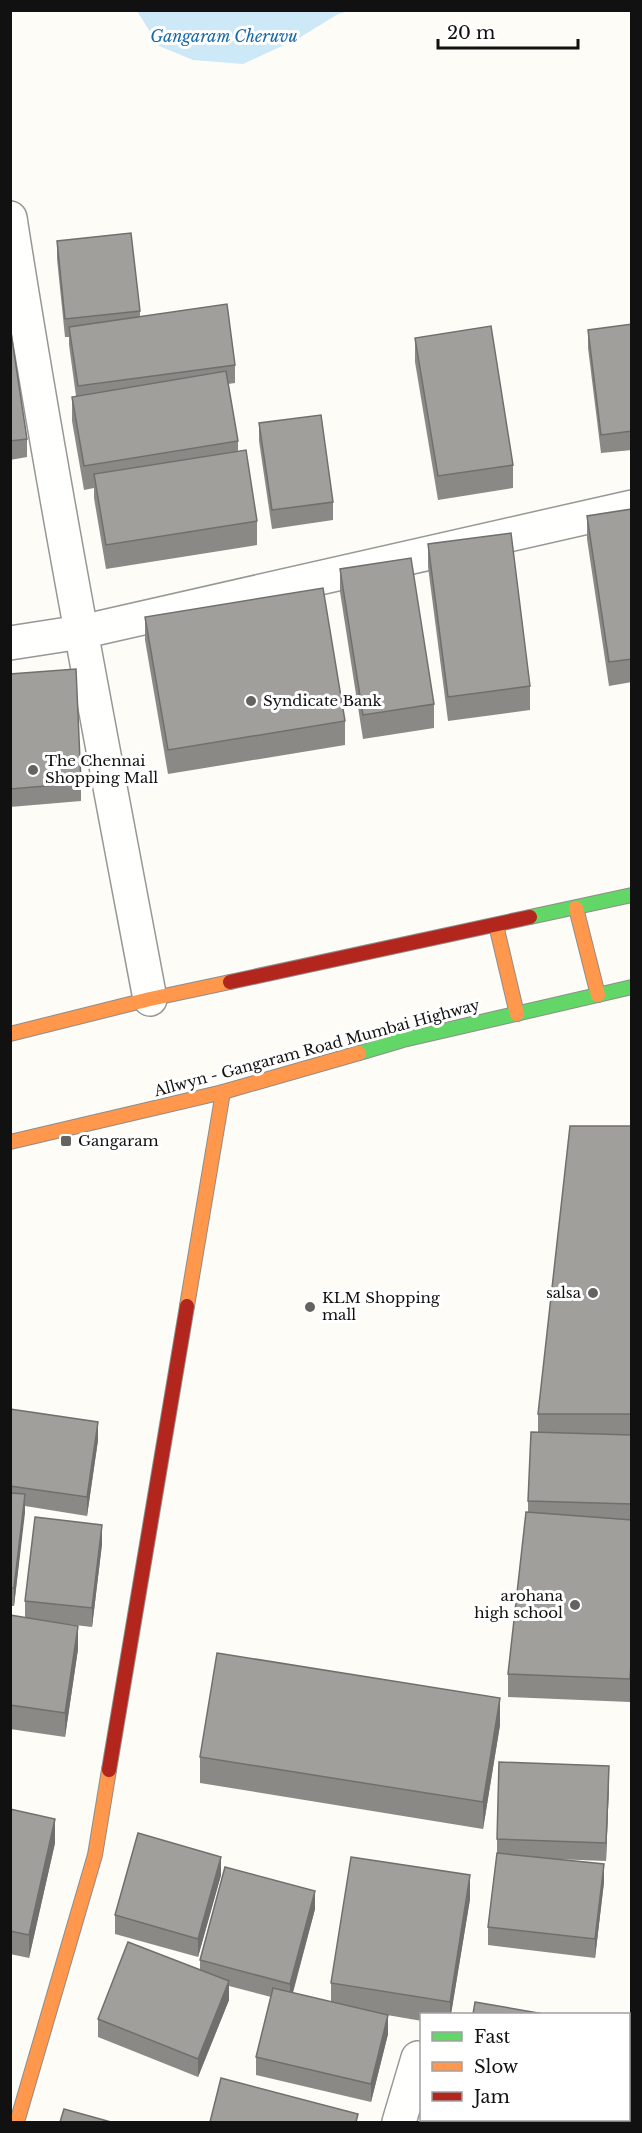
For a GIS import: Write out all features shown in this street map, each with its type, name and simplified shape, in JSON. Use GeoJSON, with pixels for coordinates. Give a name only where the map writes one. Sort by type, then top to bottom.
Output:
{"type":"FeatureCollection","features":[{"type":"Feature","properties":{"kind":"main road"},"geometry":{"type":"LineString","coordinates":[[10,1034],[150,999],[632,895]]}},
{"type":"Feature","properties":{"kind":"main road"},"geometry":{"type":"LineString","coordinates":[[576,908],[598,995]]}},
{"type":"Feature","properties":{"kind":"main road"},"geometry":{"type":"LineString","coordinates":[[496,925],[517,1014]]}},
{"type":"Feature","properties":{"kind":"main road","name":"Allwyn - Gangaram Road Mumbai Highway"},"geometry":{"type":"LineString","coordinates":[[10,1142],[223,1092],[404,1040],[632,987]]}},
{"type":"Feature","properties":{"kind":"main road"},"geometry":{"type":"LineString","coordinates":[[17,2122],[95,1855],[223,1092]]}},
{"type":"Feature","properties":{"kind":"street"},"geometry":{"type":"LineString","coordinates":[[10,218],[18,313],[150,999]]}},
{"type":"Feature","properties":{"kind":"street"},"geometry":{"type":"LineString","coordinates":[[10,643],[81,632],[632,507]]}},
{"type":"Feature","properties":{"kind":"street"},"geometry":{"type":"LineString","coordinates":[[399,2122],[418,2058]]}},
{"type":"Feature","properties":{"kind":"water","name":"Gangaram Cheruvu"},"geometry":{"type":"Polygon","coordinates":[[[137,11],[349,11],[338,14],[299,38],[243,64],[193,60],[159,46],[137,11]]]}},
{"type":"Feature","properties":{"kind":"building"},"geometry":{"type":"Polygon","coordinates":[[[131,233],[140,311],[65,319],[57,241],[131,233]]]}},
{"type":"Feature","properties":{"kind":"building"},"geometry":{"type":"Polygon","coordinates":[[[227,304],[235,365],[78,386],[69,327],[227,304]]]}},
{"type":"Feature","properties":{"kind":"building"},"geometry":{"type":"Polygon","coordinates":[[[632,324],[632,431],[601,435],[588,330],[632,324]]]}},
{"type":"Feature","properties":{"kind":"building"},"geometry":{"type":"Polygon","coordinates":[[[10,326],[27,439],[10,441],[10,326]]]}},
{"type":"Feature","properties":{"kind":"building"},"geometry":{"type":"Polygon","coordinates":[[[491,326],[513,465],[438,476],[415,338],[491,326]]]}},
{"type":"Feature","properties":{"kind":"building"},"geometry":{"type":"Polygon","coordinates":[[[226,371],[238,441],[84,466],[72,397],[226,371]]]}},
{"type":"Feature","properties":{"kind":"building"},"geometry":{"type":"Polygon","coordinates":[[[321,415],[333,502],[272,510],[259,423],[321,415]]]}},
{"type":"Feature","properties":{"kind":"building"},"geometry":{"type":"Polygon","coordinates":[[[246,450],[257,521],[106,545],[94,474],[246,450]]]}},
{"type":"Feature","properties":{"kind":"building"},"geometry":{"type":"Polygon","coordinates":[[[632,509],[632,659],[609,662],[587,516],[632,509]]]}},
{"type":"Feature","properties":{"kind":"building"},"geometry":{"type":"Polygon","coordinates":[[[511,533],[530,686],[448,697],[428,544],[511,533]]]}},
{"type":"Feature","properties":{"kind":"building"},"geometry":{"type":"Polygon","coordinates":[[[411,558],[434,704],[363,715],[340,569],[411,558]]]}},
{"type":"Feature","properties":{"kind":"building"},"geometry":{"type":"Polygon","coordinates":[[[323,588],[345,721],[168,750],[145,617],[323,588]]]}},
{"type":"Feature","properties":{"kind":"building"},"geometry":{"type":"Polygon","coordinates":[[[76,669],[81,783],[10,789],[10,674],[76,669]]]}},
{"type":"Feature","properties":{"kind":"building","name":"salsa"},"geometry":{"type":"Polygon","coordinates":[[[570,1126],[632,1126],[632,1414],[538,1414],[570,1126]]]}},
{"type":"Feature","properties":{"kind":"building"},"geometry":{"type":"Polygon","coordinates":[[[10,1409],[98,1422],[87,1497],[10,1486],[10,1409]]]}},
{"type":"Feature","properties":{"kind":"building"},"geometry":{"type":"Polygon","coordinates":[[[531,1432],[632,1435],[632,1504],[528,1501],[531,1432]]]}},
{"type":"Feature","properties":{"kind":"building"},"geometry":{"type":"Polygon","coordinates":[[[10,1493],[25,1494],[14,1588],[10,1588],[10,1493]]]}},
{"type":"Feature","properties":{"kind":"building","name":"arohana high school"},"geometry":{"type":"Polygon","coordinates":[[[526,1512],[632,1520],[630,1679],[508,1674],[526,1512]]]}},
{"type":"Feature","properties":{"kind":"building"},"geometry":{"type":"Polygon","coordinates":[[[35,1517],[102,1525],[92,1608],[25,1601],[35,1517]]]}},
{"type":"Feature","properties":{"kind":"building"},"geometry":{"type":"Polygon","coordinates":[[[10,1615],[78,1626],[65,1713],[10,1705],[10,1615]]]}},
{"type":"Feature","properties":{"kind":"building"},"geometry":{"type":"Polygon","coordinates":[[[217,1653],[500,1698],[483,1802],[200,1757],[217,1653]]]}},
{"type":"Feature","properties":{"kind":"building"},"geometry":{"type":"Polygon","coordinates":[[[499,1762],[609,1766],[606,1843],[497,1839],[499,1762]]]}},
{"type":"Feature","properties":{"kind":"building"},"geometry":{"type":"Polygon","coordinates":[[[10,1809],[55,1819],[29,1935],[10,1931],[10,1809]]]}},
{"type":"Feature","properties":{"kind":"building"},"geometry":{"type":"Polygon","coordinates":[[[138,1833],[221,1857],[198,1939],[115,1915],[138,1833]]]}},
{"type":"Feature","properties":{"kind":"building"},"geometry":{"type":"Polygon","coordinates":[[[497,1853],[604,1864],[595,1939],[488,1927],[497,1853]]]}},
{"type":"Feature","properties":{"kind":"building"},"geometry":{"type":"Polygon","coordinates":[[[351,1857],[470,1875],[450,2002],[331,1983],[351,1857]]]}},
{"type":"Feature","properties":{"kind":"building"},"geometry":{"type":"Polygon","coordinates":[[[225,1867],[315,1891],[290,1984],[200,1960],[225,1867]]]}},
{"type":"Feature","properties":{"kind":"building"},"geometry":{"type":"Polygon","coordinates":[[[128,1942],[229,1981],[198,2059],[98,2019],[128,1942]]]}},
{"type":"Feature","properties":{"kind":"building"},"geometry":{"type":"Polygon","coordinates":[[[273,1988],[388,2015],[371,2084],[256,2057],[273,1988]]]}},
{"type":"Feature","properties":{"kind":"building"},"geometry":{"type":"Polygon","coordinates":[[[475,2002],[538,2013],[473,2013],[475,2002]]]}},
{"type":"Feature","properties":{"kind":"building"},"geometry":{"type":"Polygon","coordinates":[[[221,2078],[358,2114],[356,2122],[210,2122],[221,2078]]]}},
{"type":"Feature","properties":{"kind":"building"},"geometry":{"type":"Polygon","coordinates":[[[64,2109],[111,2122],[60,2122],[64,2109]]]}},
{"type":"Feature","properties":{"kind":"building"},"geometry":{"type":"Polygon","coordinates":[[[436,2121],[554,2121],[554,2122],[436,2121]]]}},
{"type":"Feature","properties":{"kind":"traffic: fast"},"geometry":{"type":"LineString","coordinates":[[530,917],[632,895]]}},
{"type":"Feature","properties":{"kind":"traffic: fast"},"geometry":{"type":"LineString","coordinates":[[359,1053],[403,1040],[632,987]]}},
{"type":"Feature","properties":{"kind":"traffic: slow"},"geometry":{"type":"LineString","coordinates":[[576,908],[598,995]]}},
{"type":"Feature","properties":{"kind":"traffic: slow"},"geometry":{"type":"LineString","coordinates":[[496,925],[517,1014]]}},
{"type":"Feature","properties":{"kind":"traffic: slow"},"geometry":{"type":"LineString","coordinates":[[10,1034],[150,999],[230,982]]}},
{"type":"Feature","properties":{"kind":"traffic: slow"},"geometry":{"type":"LineString","coordinates":[[10,1142],[223,1092],[359,1053]]}},
{"type":"Feature","properties":{"kind":"traffic: slow"},"geometry":{"type":"LineString","coordinates":[[187,1306],[223,1092]]}},
{"type":"Feature","properties":{"kind":"traffic: slow"},"geometry":{"type":"LineString","coordinates":[[17,2122],[95,1855],[109,1770]]}},
{"type":"Feature","properties":{"kind":"traffic: jam"},"geometry":{"type":"LineString","coordinates":[[230,982],[530,917]]}},
{"type":"Feature","properties":{"kind":"traffic: jam"},"geometry":{"type":"LineString","coordinates":[[109,1770],[187,1306]]}},
{"type":"Feature","properties":{"kind":"place","name":"Syndicate Bank"},"geometry":{"type":"Point","coordinates":[251,701]}},
{"type":"Feature","properties":{"kind":"place","name":"The Chennai Shopping Mall"},"geometry":{"type":"Point","coordinates":[33,770]}},
{"type":"Feature","properties":{"kind":"place","name":"Gangaram"},"geometry":{"type":"Point","coordinates":[66,1141]}},
{"type":"Feature","properties":{"kind":"place","name":"salsa"},"geometry":{"type":"Point","coordinates":[593,1293]}},
{"type":"Feature","properties":{"kind":"place","name":"KLM Shopping mall"},"geometry":{"type":"Point","coordinates":[310,1307]}},
{"type":"Feature","properties":{"kind":"place","name":"arohana high school"},"geometry":{"type":"Point","coordinates":[575,1605]}}]}
